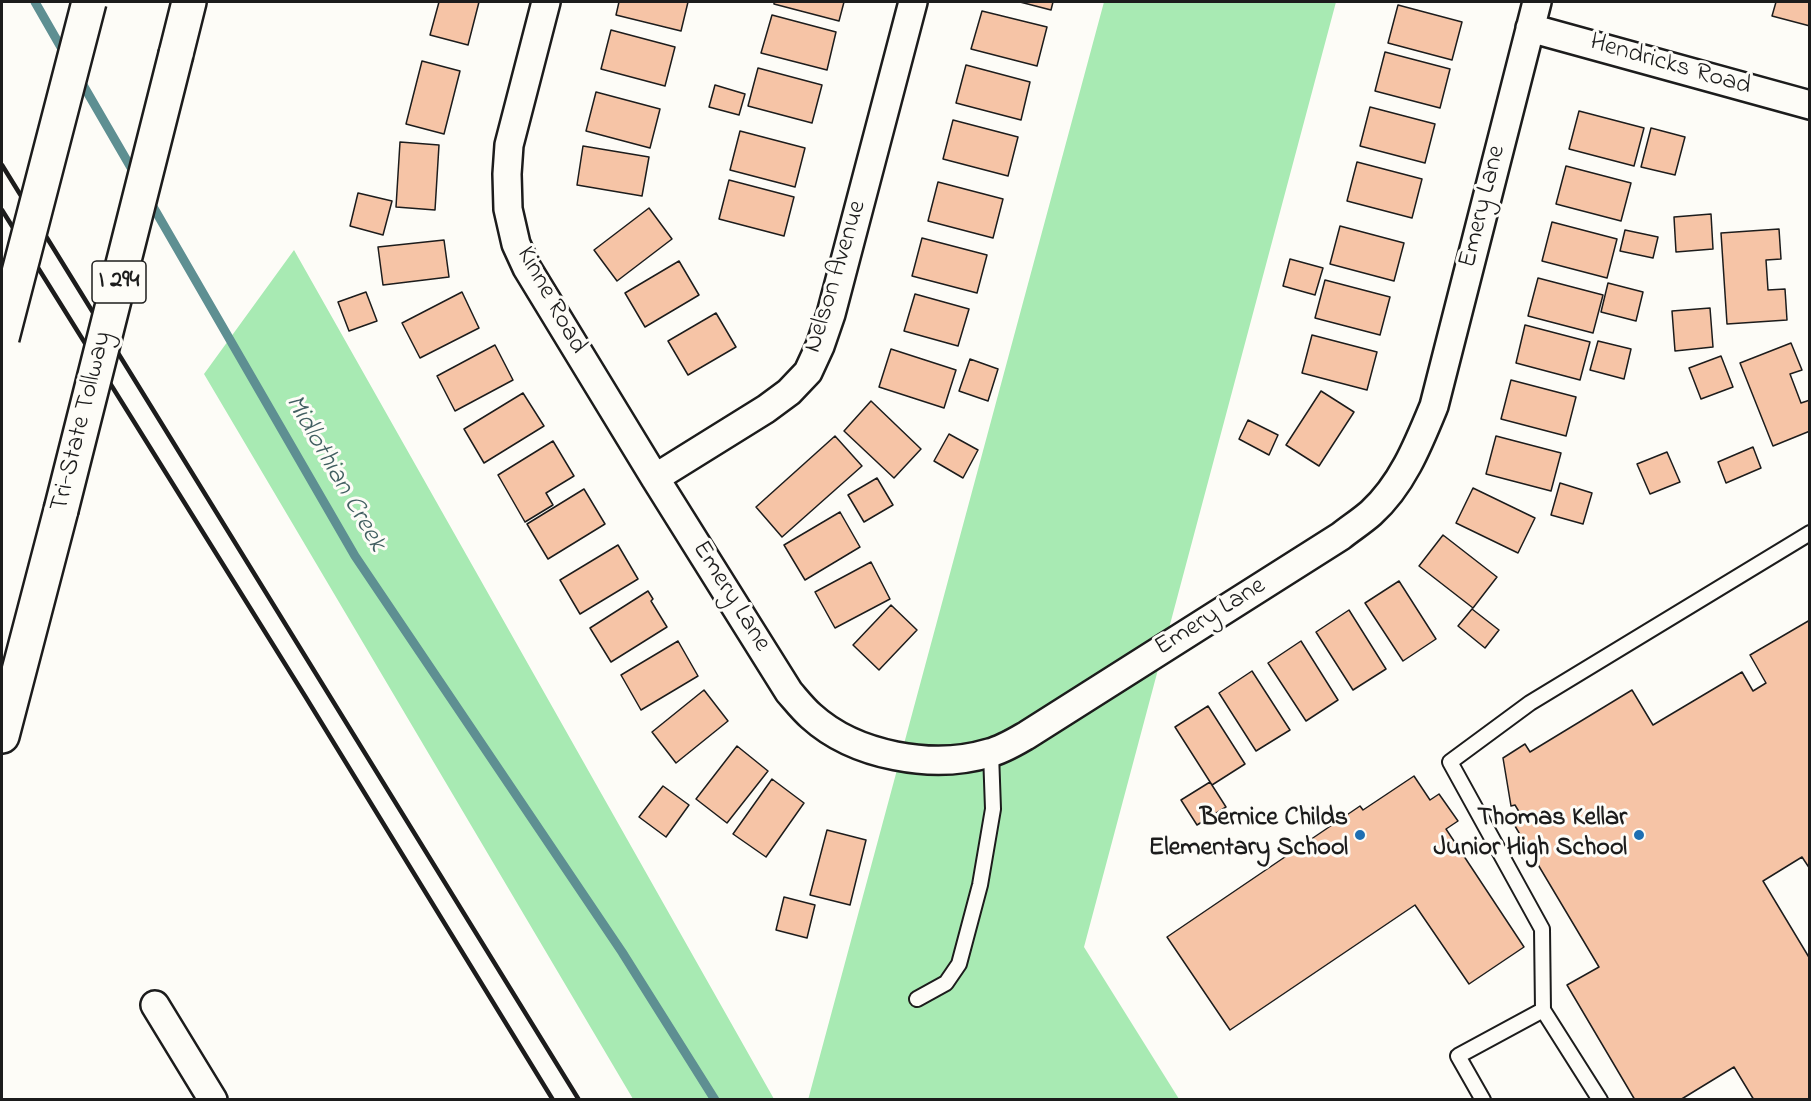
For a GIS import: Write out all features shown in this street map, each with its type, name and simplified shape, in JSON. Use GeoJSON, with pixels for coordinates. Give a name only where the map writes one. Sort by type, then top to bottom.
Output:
{"type":"FeatureCollection","features":[{"type":"Feature","properties":{"kind":"highway"},"geometry":{"type":"LineString","coordinates":[[2,338],[88,2]]}},
{"type":"Feature","properties":{"kind":"highway","name":"Tri-State Tollway"},"geometry":{"type":"LineString","coordinates":[[2,736],[189,2]]}},
{"type":"Feature","properties":{"kind":"street","name":"Kinne Road"},"geometry":{"type":"LineString","coordinates":[[546,2],[509,145],[508,209],[516,244],[527,268],[655,478]]}},
{"type":"Feature","properties":{"kind":"street","name":"Nelson Avenue"},"geometry":{"type":"LineString","coordinates":[[655,478],[766,409],[789,392],[808,372],[831,314],[913,2]]}},
{"type":"Feature","properties":{"kind":"street","name":"Emery Lane"},"geometry":{"type":"LineString","coordinates":[[655,478],[789,692],[811,717],[839,736],[867,747],[921,760],[944,761],[991,753],[1027,735],[1341,536],[1371,513],[1391,492],[1407,466],[1434,406],[1537,2]]}},
{"type":"Feature","properties":{"kind":"street","name":"Hendricks Road"},"geometry":{"type":"LineString","coordinates":[[1530,28],[1809,105]]}},
{"type":"Feature","properties":{"kind":"street"},"geometry":{"type":"LineString","coordinates":[[155,1005],[213,1100]]}},
{"type":"Feature","properties":{"kind":"lane"},"geometry":{"type":"LineString","coordinates":[[1600,1100],[1543,1010],[1542,929],[1450,762],[1530,703],[1809,533]]}},
{"type":"Feature","properties":{"kind":"lane"},"geometry":{"type":"LineString","coordinates":[[917,999],[946,983],[959,964],[980,885],[993,809],[991,753]]}},
{"type":"Feature","properties":{"kind":"lane"},"geometry":{"type":"LineString","coordinates":[[1484,1100],[1458,1056],[1543,1010]]}},
{"type":"Feature","properties":{"kind":"green space"},"geometry":{"type":"Polygon","coordinates":[[[1104,2],[1336,2],[1084,947],[1179,1099],[808,1100],[1104,2]]]}},
{"type":"Feature","properties":{"kind":"green space"},"geometry":{"type":"Polygon","coordinates":[[[294,250],[774,1099],[633,1099],[204,374],[294,250]]]}},
{"type":"Feature","properties":{"kind":"building"},"geometry":{"type":"Polygon","coordinates":[[[439,2],[479,2],[468,45],[430,35],[439,2]]]}},
{"type":"Feature","properties":{"kind":"building"},"geometry":{"type":"Polygon","coordinates":[[[619,2],[688,2],[681,31],[616,15],[619,2]]]}},
{"type":"Feature","properties":{"kind":"building"},"geometry":{"type":"Polygon","coordinates":[[[774,2],[844,2],[839,21],[774,4],[774,2]]]}},
{"type":"Feature","properties":{"kind":"building"},"geometry":{"type":"Polygon","coordinates":[[[1020,2],[1053,2],[1051,10],[1020,2]]]}},
{"type":"Feature","properties":{"kind":"building"},"geometry":{"type":"Polygon","coordinates":[[[1776,2],[1810,2],[1810,26],[1772,16],[1776,2]]]}},
{"type":"Feature","properties":{"kind":"building"},"geometry":{"type":"Polygon","coordinates":[[[1398,5],[1462,22],[1452,60],[1388,43],[1398,5]]]}},
{"type":"Feature","properties":{"kind":"building"},"geometry":{"type":"Polygon","coordinates":[[[982,11],[1047,27],[1037,66],[971,49],[982,11]]]}},
{"type":"Feature","properties":{"kind":"building"},"geometry":{"type":"Polygon","coordinates":[[[772,15],[836,32],[827,70],[761,53],[772,15]]]}},
{"type":"Feature","properties":{"kind":"building"},"geometry":{"type":"Polygon","coordinates":[[[611,30],[675,47],[665,86],[601,69],[611,30]]]}},
{"type":"Feature","properties":{"kind":"building"},"geometry":{"type":"Polygon","coordinates":[[[1385,52],[1450,69],[1440,108],[1375,91],[1385,52]]]}},
{"type":"Feature","properties":{"kind":"building"},"geometry":{"type":"Polygon","coordinates":[[[422,61],[460,71],[444,134],[406,124],[422,61]]]}},
{"type":"Feature","properties":{"kind":"building"},"geometry":{"type":"Polygon","coordinates":[[[966,65],[1030,82],[1021,120],[956,103],[966,65]]]}},
{"type":"Feature","properties":{"kind":"building"},"geometry":{"type":"Polygon","coordinates":[[[758,68],[822,85],[812,123],[748,106],[758,68]]]}},
{"type":"Feature","properties":{"kind":"building"},"geometry":{"type":"Polygon","coordinates":[[[715,85],[745,94],[739,115],[709,107],[715,85]]]}},
{"type":"Feature","properties":{"kind":"building"},"geometry":{"type":"Polygon","coordinates":[[[596,92],[660,109],[650,148],[586,131],[596,92]]]}},
{"type":"Feature","properties":{"kind":"building"},"geometry":{"type":"Polygon","coordinates":[[[1370,107],[1435,124],[1425,163],[1360,146],[1370,107]]]}},
{"type":"Feature","properties":{"kind":"building"},"geometry":{"type":"Polygon","coordinates":[[[1579,111],[1644,128],[1634,166],[1569,149],[1579,111]]]}},
{"type":"Feature","properties":{"kind":"building"},"geometry":{"type":"Polygon","coordinates":[[[953,120],[1018,137],[1008,176],[943,159],[953,120]]]}},
{"type":"Feature","properties":{"kind":"building"},"geometry":{"type":"Polygon","coordinates":[[[1651,128],[1685,137],[1675,175],[1641,167],[1651,128]]]}},
{"type":"Feature","properties":{"kind":"building"},"geometry":{"type":"Polygon","coordinates":[[[740,131],[805,148],[795,187],[730,170],[740,131]]]}},
{"type":"Feature","properties":{"kind":"building"},"geometry":{"type":"Polygon","coordinates":[[[400,142],[439,145],[435,210],[396,207],[400,142]]]}},
{"type":"Feature","properties":{"kind":"building"},"geometry":{"type":"Polygon","coordinates":[[[583,146],[649,157],[642,196],[577,185],[583,146]]]}},
{"type":"Feature","properties":{"kind":"building"},"geometry":{"type":"Polygon","coordinates":[[[1357,162],[1422,179],[1412,218],[1347,201],[1357,162]]]}},
{"type":"Feature","properties":{"kind":"building"},"geometry":{"type":"Polygon","coordinates":[[[1566,166],[1631,183],[1621,221],[1556,204],[1566,166]]]}},
{"type":"Feature","properties":{"kind":"building"},"geometry":{"type":"Polygon","coordinates":[[[729,180],[794,197],[784,236],[719,219],[729,180]]]}},
{"type":"Feature","properties":{"kind":"building"},"geometry":{"type":"Polygon","coordinates":[[[938,182],[1003,199],[993,238],[928,221],[938,182]]]}},
{"type":"Feature","properties":{"kind":"building"},"geometry":{"type":"Polygon","coordinates":[[[358,193],[392,201],[383,235],[350,226],[358,193]]]}},
{"type":"Feature","properties":{"kind":"building"},"geometry":{"type":"Polygon","coordinates":[[[649,208],[672,239],[617,281],[594,250],[649,208]]]}},
{"type":"Feature","properties":{"kind":"building"},"geometry":{"type":"Polygon","coordinates":[[[1711,214],[1713,249],[1676,252],[1674,217],[1711,214]]]}},
{"type":"Feature","properties":{"kind":"building"},"geometry":{"type":"Polygon","coordinates":[[[1552,222],[1617,239],[1607,278],[1542,261],[1552,222]]]}},
{"type":"Feature","properties":{"kind":"building"},"geometry":{"type":"Polygon","coordinates":[[[1340,226],[1404,243],[1394,281],[1330,264],[1340,226]]]}},
{"type":"Feature","properties":{"kind":"building"},"geometry":{"type":"Polygon","coordinates":[[[1779,229],[1781,259],[1766,260],[1768,290],[1785,289],[1787,320],[1727,324],[1721,233],[1779,229]]]}},
{"type":"Feature","properties":{"kind":"building"},"geometry":{"type":"Polygon","coordinates":[[[1625,230],[1658,237],[1653,258],[1620,251],[1625,230]]]}},
{"type":"Feature","properties":{"kind":"building"},"geometry":{"type":"Polygon","coordinates":[[[922,238],[987,255],[977,293],[912,276],[922,238]]]}},
{"type":"Feature","properties":{"kind":"building"},"geometry":{"type":"Polygon","coordinates":[[[444,240],[449,277],[383,285],[378,247],[444,240]]]}},
{"type":"Feature","properties":{"kind":"building"},"geometry":{"type":"Polygon","coordinates":[[[1290,259],[1323,268],[1315,295],[1283,286],[1290,259]]]}},
{"type":"Feature","properties":{"kind":"building"},"geometry":{"type":"Polygon","coordinates":[[[679,261],[699,295],[645,327],[625,293],[679,261]]]}},
{"type":"Feature","properties":{"kind":"building"},"geometry":{"type":"Polygon","coordinates":[[[1538,278],[1603,295],[1593,333],[1528,316],[1538,278]]]}},
{"type":"Feature","properties":{"kind":"building"},"geometry":{"type":"Polygon","coordinates":[[[1325,280],[1390,297],[1380,335],[1315,318],[1325,280]]]}},
{"type":"Feature","properties":{"kind":"building"},"geometry":{"type":"Polygon","coordinates":[[[1608,283],[1643,292],[1636,321],[1601,312],[1608,283]]]}},
{"type":"Feature","properties":{"kind":"building"},"geometry":{"type":"Polygon","coordinates":[[[366,292],[377,321],[349,331],[338,302],[366,292]]]}},
{"type":"Feature","properties":{"kind":"building"},"geometry":{"type":"Polygon","coordinates":[[[462,292],[479,328],[420,358],[402,323],[462,292]]]}},
{"type":"Feature","properties":{"kind":"building"},"geometry":{"type":"Polygon","coordinates":[[[915,294],[969,309],[958,346],[904,331],[915,294]]]}},
{"type":"Feature","properties":{"kind":"building"},"geometry":{"type":"Polygon","coordinates":[[[1710,308],[1713,347],[1675,351],[1672,311],[1710,308]]]}},
{"type":"Feature","properties":{"kind":"building"},"geometry":{"type":"Polygon","coordinates":[[[716,313],[736,347],[688,375],[668,341],[716,313]]]}},
{"type":"Feature","properties":{"kind":"building"},"geometry":{"type":"Polygon","coordinates":[[[1525,325],[1590,342],[1580,380],[1516,363],[1525,325]]]}},
{"type":"Feature","properties":{"kind":"building"},"geometry":{"type":"Polygon","coordinates":[[[1312,335],[1377,352],[1367,390],[1302,373],[1312,335]]]}},
{"type":"Feature","properties":{"kind":"building"},"geometry":{"type":"Polygon","coordinates":[[[1598,341],[1631,349],[1624,379],[1590,370],[1598,341]]]}},
{"type":"Feature","properties":{"kind":"building"},"geometry":{"type":"Polygon","coordinates":[[[1791,343],[1802,370],[1790,374],[1801,403],[1810,400],[1810,431],[1773,446],[1740,363],[1791,343]]]}},
{"type":"Feature","properties":{"kind":"building"},"geometry":{"type":"Polygon","coordinates":[[[495,345],[513,380],[455,411],[437,376],[495,345]]]}},
{"type":"Feature","properties":{"kind":"building"},"geometry":{"type":"Polygon","coordinates":[[[891,349],[956,370],[944,408],[879,387],[891,349]]]}},
{"type":"Feature","properties":{"kind":"building"},"geometry":{"type":"Polygon","coordinates":[[[1721,356],[1733,387],[1701,399],[1689,368],[1721,356]]]}},
{"type":"Feature","properties":{"kind":"building"},"geometry":{"type":"Polygon","coordinates":[[[970,359],[998,369],[988,401],[959,391],[970,359]]]}},
{"type":"Feature","properties":{"kind":"building"},"geometry":{"type":"Polygon","coordinates":[[[1511,380],[1576,397],[1566,436],[1501,419],[1511,380]]]}},
{"type":"Feature","properties":{"kind":"building"},"geometry":{"type":"Polygon","coordinates":[[[1321,391],[1354,412],[1319,466],[1286,445],[1321,391]]]}},
{"type":"Feature","properties":{"kind":"building"},"geometry":{"type":"Polygon","coordinates":[[[523,393],[544,426],[484,463],[464,429],[523,393]]]}},
{"type":"Feature","properties":{"kind":"building"},"geometry":{"type":"Polygon","coordinates":[[[871,401],[921,449],[894,478],[844,431],[871,401]]]}},
{"type":"Feature","properties":{"kind":"building"},"geometry":{"type":"Polygon","coordinates":[[[1248,420],[1278,435],[1269,455],[1239,439],[1248,420]]]}},
{"type":"Feature","properties":{"kind":"building"},"geometry":{"type":"Polygon","coordinates":[[[949,434],[978,450],[963,478],[934,461],[949,434]]]}},
{"type":"Feature","properties":{"kind":"building"},"geometry":{"type":"Polygon","coordinates":[[[835,436],[862,466],[782,537],[756,507],[835,436]]]}},
{"type":"Feature","properties":{"kind":"building"},"geometry":{"type":"Polygon","coordinates":[[[1496,436],[1561,453],[1551,491],[1486,474],[1496,436]]]}},
{"type":"Feature","properties":{"kind":"building"},"geometry":{"type":"Polygon","coordinates":[[[553,441],[574,476],[546,493],[553,505],[525,522],[498,475],[553,441]]]}},
{"type":"Feature","properties":{"kind":"building"},"geometry":{"type":"Polygon","coordinates":[[[1753,447],[1761,468],[1726,483],[1718,462],[1753,447]]]}},
{"type":"Feature","properties":{"kind":"building"},"geometry":{"type":"Polygon","coordinates":[[[1667,452],[1680,482],[1650,494],[1637,464],[1667,452]]]}},
{"type":"Feature","properties":{"kind":"building"},"geometry":{"type":"Polygon","coordinates":[[[877,478],[893,505],[864,522],[848,495],[877,478]]]}},
{"type":"Feature","properties":{"kind":"building"},"geometry":{"type":"Polygon","coordinates":[[[1560,483],[1592,493],[1583,524],[1551,515],[1560,483]]]}},
{"type":"Feature","properties":{"kind":"building"},"geometry":{"type":"Polygon","coordinates":[[[1473,488],[1535,518],[1518,553],[1456,523],[1473,488]]]}},
{"type":"Feature","properties":{"kind":"building"},"geometry":{"type":"Polygon","coordinates":[[[584,489],[605,524],[548,559],[527,524],[584,489]]]}},
{"type":"Feature","properties":{"kind":"building"},"geometry":{"type":"Polygon","coordinates":[[[840,512],[860,547],[805,580],[784,545],[840,512]]]}},
{"type":"Feature","properties":{"kind":"building"},"geometry":{"type":"Polygon","coordinates":[[[1443,535],[1497,577],[1473,608],[1419,566],[1443,535]]]}},
{"type":"Feature","properties":{"kind":"building"},"geometry":{"type":"Polygon","coordinates":[[[618,545],[638,579],[580,614],[560,580],[618,545]]]}},
{"type":"Feature","properties":{"kind":"building"},"geometry":{"type":"Polygon","coordinates":[[[871,562],[890,599],[835,628],[815,592],[871,562]]]}},
{"type":"Feature","properties":{"kind":"building"},"geometry":{"type":"Polygon","coordinates":[[[1399,581],[1436,639],[1403,661],[1365,603],[1399,581]]]}},
{"type":"Feature","properties":{"kind":"building"},"geometry":{"type":"Polygon","coordinates":[[[648,591],[653,599],[651,601],[667,627],[611,662],[590,628],[648,591]]]}},
{"type":"Feature","properties":{"kind":"building"},"geometry":{"type":"Polygon","coordinates":[[[891,605],[917,630],[879,670],[853,645],[891,605]]]}},
{"type":"Feature","properties":{"kind":"building"},"geometry":{"type":"Polygon","coordinates":[[[1472,609],[1499,630],[1485,648],[1458,626],[1472,609]]]}},
{"type":"Feature","properties":{"kind":"building"},"geometry":{"type":"Polygon","coordinates":[[[1349,610],[1386,669],[1353,690],[1316,632],[1349,610]]]}},
{"type":"Feature","properties":{"kind":"building","name":"Thomas Kellar Junior High School"},"geometry":{"type":"Polygon","coordinates":[[[1810,620],[1810,869],[1802,857],[1763,881],[1810,959],[1810,1100],[1754,1100],[1734,1067],[1680,1100],[1635,1100],[1567,985],[1599,967],[1512,821],[1521,815],[1515,805],[1511,806],[1503,758],[1525,744],[1530,752],[1632,690],[1653,725],[1742,672],[1753,691],[1766,683],[1750,655],[1810,620]]]}},
{"type":"Feature","properties":{"kind":"building"},"geometry":{"type":"Polygon","coordinates":[[[678,641],[698,676],[641,710],[621,675],[678,641]]]}},
{"type":"Feature","properties":{"kind":"building"},"geometry":{"type":"Polygon","coordinates":[[[1301,641],[1338,700],[1306,721],[1268,663],[1301,641]]]}},
{"type":"Feature","properties":{"kind":"building"},"geometry":{"type":"Polygon","coordinates":[[[1252,671],[1290,730],[1256,751],[1219,693],[1252,671]]]}},
{"type":"Feature","properties":{"kind":"building"},"geometry":{"type":"Polygon","coordinates":[[[704,690],[728,721],[676,763],[652,732],[704,690]]]}},
{"type":"Feature","properties":{"kind":"building"},"geometry":{"type":"Polygon","coordinates":[[[1208,706],[1245,764],[1212,785],[1175,727],[1208,706]]]}},
{"type":"Feature","properties":{"kind":"building"},"geometry":{"type":"Polygon","coordinates":[[[737,746],[768,771],[727,823],[696,799],[737,746]]]}},
{"type":"Feature","properties":{"kind":"building"},"geometry":{"type":"Polygon","coordinates":[[[1414,776],[1430,800],[1439,794],[1458,821],[1446,829],[1524,947],[1469,984],[1415,905],[1230,1030],[1167,937],[1360,806],[1363,810],[1414,776]]]}},
{"type":"Feature","properties":{"kind":"building"},"geometry":{"type":"Polygon","coordinates":[[[772,779],[804,803],[766,857],[733,834],[772,779]]]}},
{"type":"Feature","properties":{"kind":"building"},"geometry":{"type":"Polygon","coordinates":[[[1210,782],[1226,807],[1197,825],[1181,800],[1210,782]]]}},
{"type":"Feature","properties":{"kind":"building"},"geometry":{"type":"Polygon","coordinates":[[[663,786],[689,805],[666,837],[639,817],[663,786]]]}},
{"type":"Feature","properties":{"kind":"building"},"geometry":{"type":"Polygon","coordinates":[[[827,830],[866,840],[850,905],[810,895],[827,830]]]}},
{"type":"Feature","properties":{"kind":"building"},"geometry":{"type":"Polygon","coordinates":[[[784,897],[815,905],[807,938],[776,930],[784,897]]]}},
{"type":"Feature","properties":{"kind":"waterway","name":"Midlothian Creek"},"geometry":{"type":"LineString","coordinates":[[35,2],[66,56]]}},
{"type":"Feature","properties":{"kind":"waterway","name":"Midlothian Creek"},"geometry":{"type":"LineString","coordinates":[[79,78],[137,178]]}},
{"type":"Feature","properties":{"kind":"waterway","name":"Midlothian Creek"},"geometry":{"type":"LineString","coordinates":[[148,198],[355,556],[622,952],[715,1100]]}},
{"type":"Feature","properties":{"kind":"railway"},"geometry":{"type":"LineString","coordinates":[[2,165],[579,1100]]}},
{"type":"Feature","properties":{"kind":"railway"},"geometry":{"type":"LineString","coordinates":[[2,210],[553,1100]]}},
{"type":"Feature","properties":{"kind":"place","name":"Bernice Childs Elementary School"},"geometry":{"type":"Point","coordinates":[1360,835]}},
{"type":"Feature","properties":{"kind":"place","name":"Thomas Kellar Junior High School"},"geometry":{"type":"Point","coordinates":[1639,835]}}]}
